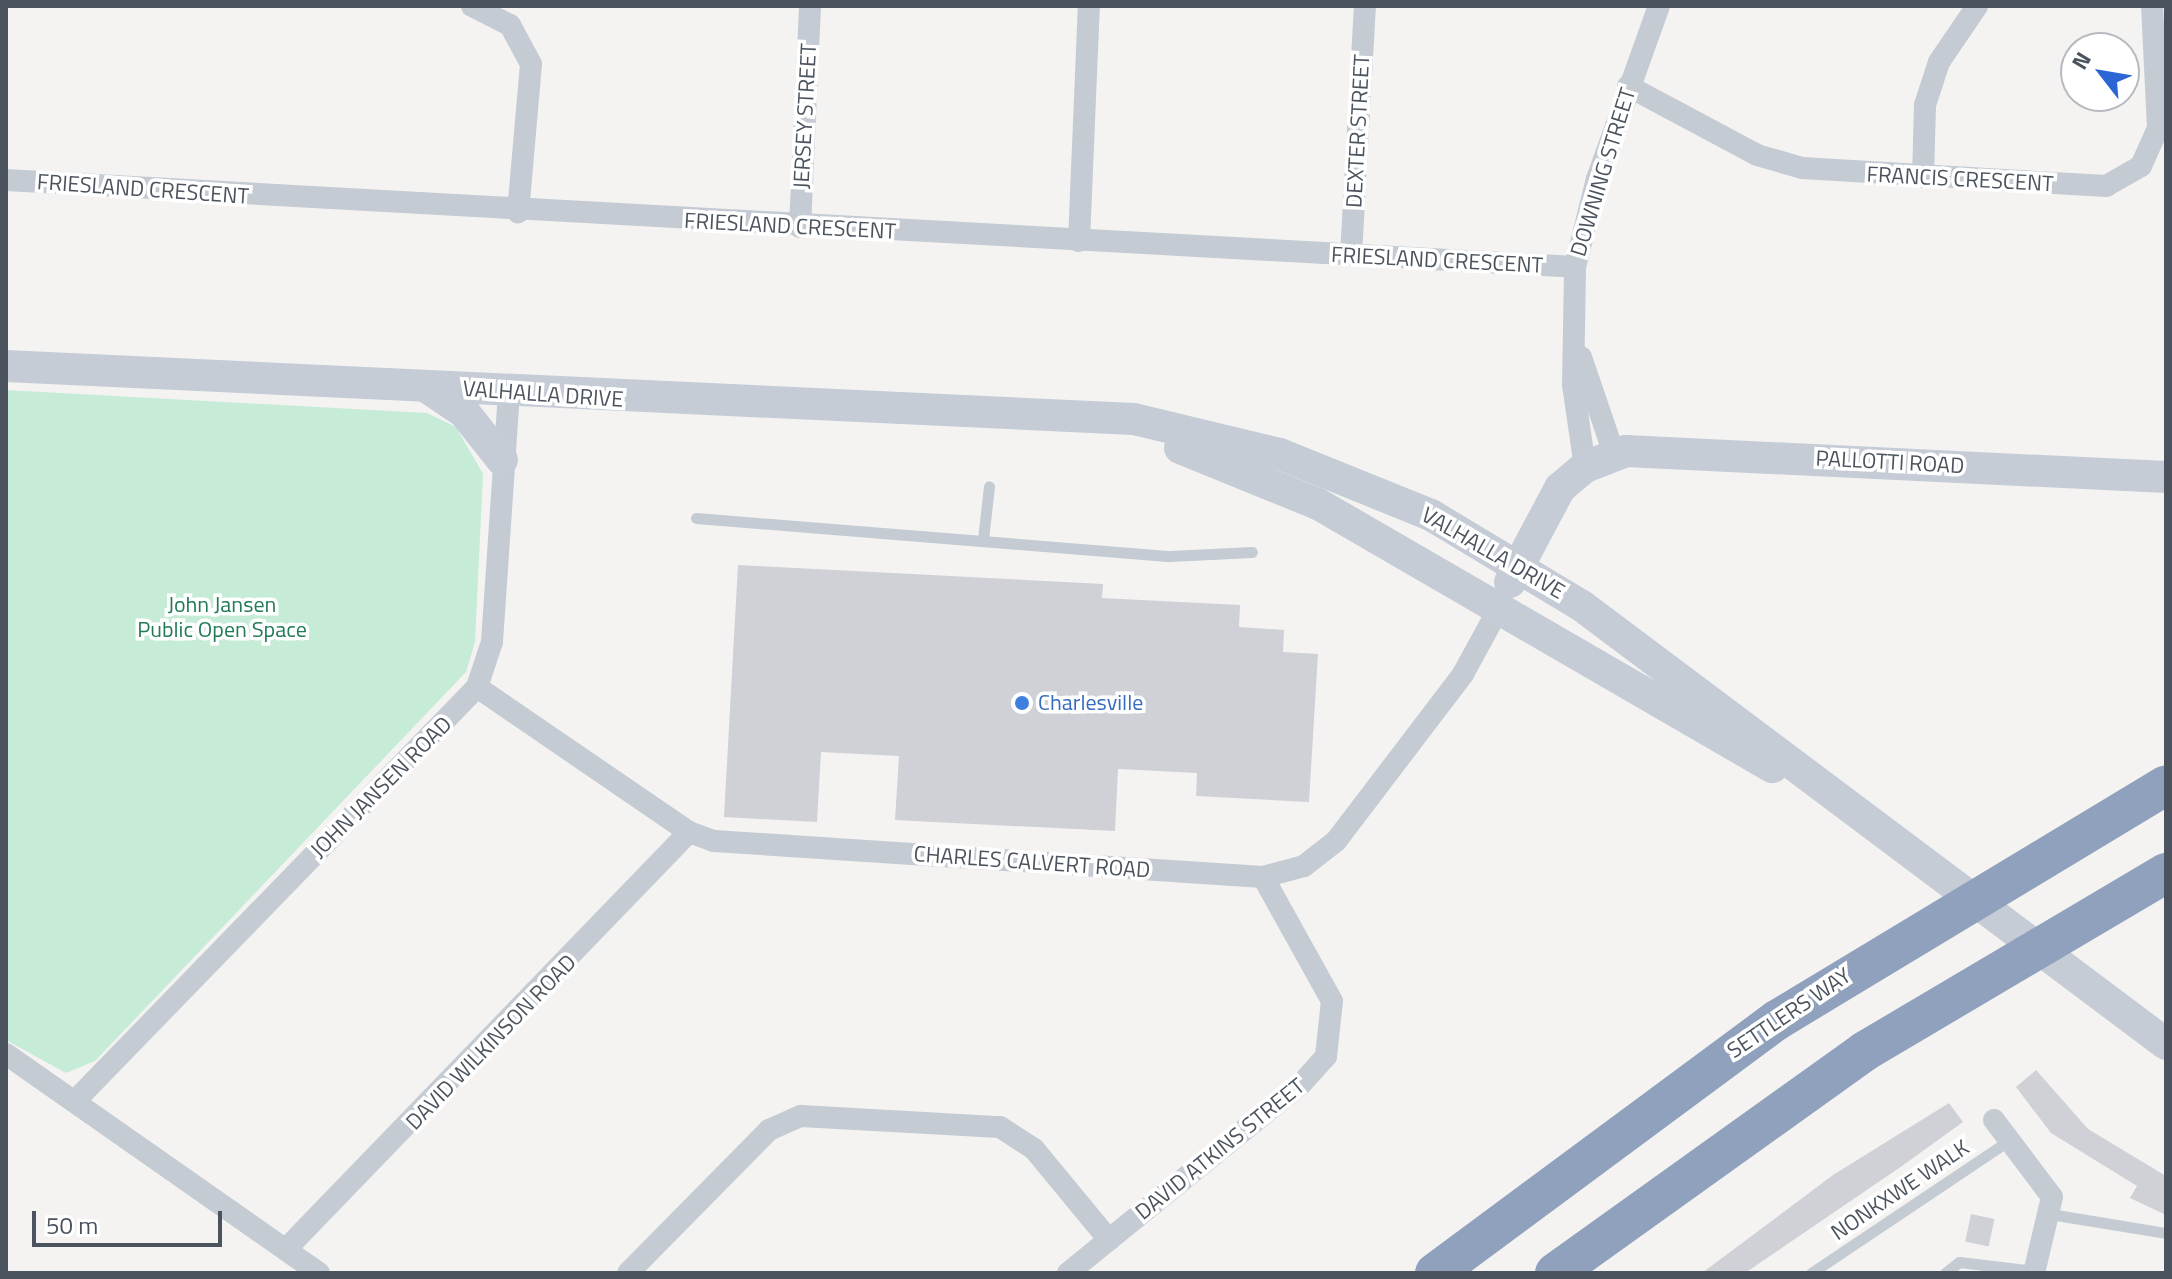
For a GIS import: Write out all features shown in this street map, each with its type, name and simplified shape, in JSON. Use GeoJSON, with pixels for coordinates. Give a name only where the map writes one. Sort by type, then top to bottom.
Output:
{"type":"FeatureCollection","features":[{"type":"Feature","properties":{"kind":"highway","name":"SETTLERS WAY"},"geometry":{"type":"LineString","coordinates":[[1435,1273],[1790,1011],[2166,785]]}},
{"type":"Feature","properties":{"kind":"highway"},"geometry":{"type":"LineString","coordinates":[[1555,1273],[1840,1068],[2166,873]]}},
{"type":"Feature","properties":{"kind":"highway"},"geometry":{"type":"LineString","coordinates":[[2092,915],[2166,889]]}},
{"type":"Feature","properties":{"kind":"main road","name":"VALHALLA DRIVE"},"geometry":{"type":"LineString","coordinates":[[6,366],[1080,421],[1134,419],[1280,454],[1431,515],[1517,564],[1829,786],[1849,809]]}},
{"type":"Feature","properties":{"kind":"main road"},"geometry":{"type":"LineString","coordinates":[[427,387],[464,412],[502,460]]}},
{"type":"Feature","properties":{"kind":"main road","name":"VALHALLA DRIVE"},"geometry":{"type":"LineString","coordinates":[[1080,421],[1263,477],[1500,606],[1849,809],[2166,1044]]}},
{"type":"Feature","properties":{"kind":"main road","name":"PALLOTTI ROAD"},"geometry":{"type":"LineString","coordinates":[[1600,460],[1650,449],[2166,477]]}},
{"type":"Feature","properties":{"kind":"main road"},"geometry":{"type":"LineString","coordinates":[[1500,606],[1541,513],[1600,460]]}},
{"type":"Feature","properties":{"kind":"street"},"geometry":{"type":"LineString","coordinates":[[472,6],[510,25],[531,64],[518,212]]}},
{"type":"Feature","properties":{"kind":"street","name":"JERSEY STREET"},"geometry":{"type":"LineString","coordinates":[[800,227],[810,6]]}},
{"type":"Feature","properties":{"kind":"street"},"geometry":{"type":"LineString","coordinates":[[1079,241],[1089,6]]}},
{"type":"Feature","properties":{"kind":"street","name":"DEXTER STREET"},"geometry":{"type":"LineString","coordinates":[[1351,255],[1365,6]]}},
{"type":"Feature","properties":{"kind":"street","name":"DOWNING STREET"},"geometry":{"type":"LineString","coordinates":[[1600,460],[1573,385],[1577,344],[1575,267],[1628,86],[1659,6]]}},
{"type":"Feature","properties":{"kind":"street"},"geometry":{"type":"LineString","coordinates":[[1923,177],[1925,105],[1939,62],[1977,6]]}},
{"type":"Feature","properties":{"kind":"street","name":"FRANCIS CRESCENT"},"geometry":{"type":"LineString","coordinates":[[1628,86],[1774,162],[1923,177],[2106,186],[2126,180],[2153,149],[2158,128],[2152,6]]}},
{"type":"Feature","properties":{"kind":"street","name":"FRIESLAND CRESCENT"},"geometry":{"type":"LineString","coordinates":[[6,180],[518,212],[1575,267]]}},
{"type":"Feature","properties":{"kind":"street","name":"DOWNING STREET"},"geometry":{"type":"LineString","coordinates":[[1577,344],[1600,460]]}},
{"type":"Feature","properties":{"kind":"street","name":"JOHN JANSEN ROAD"},"geometry":{"type":"LineString","coordinates":[[75,1101],[477,687],[492,642],[509,391]]}},
{"type":"Feature","properties":{"kind":"street","name":"CHARLES CALVERT ROAD"},"geometry":{"type":"LineString","coordinates":[[477,687],[689,832],[729,843],[1263,877],[1304,866],[1336,841],[1463,674],[1500,606]]}},
{"type":"Feature","properties":{"kind":"street","name":"DAVID WILKINSON ROAD"},"geometry":{"type":"LineString","coordinates":[[288,1247],[689,832]]}},
{"type":"Feature","properties":{"kind":"street","name":"DAVID ATKINS STREET"},"geometry":{"type":"LineString","coordinates":[[1068,1273],[1326,1056],[1332,1001],[1263,877]]}},
{"type":"Feature","properties":{"kind":"street"},"geometry":{"type":"LineString","coordinates":[[6,1054],[288,1247],[319,1273]]}},
{"type":"Feature","properties":{"kind":"street"},"geometry":{"type":"LineString","coordinates":[[628,1273],[769,1130],[801,1116],[986,1124],[1013,1132],[1109,1240]]}},
{"type":"Feature","properties":{"kind":"street"},"geometry":{"type":"LineString","coordinates":[[1994,1120],[2049,1187],[2050,1214],[2034,1272]]}},
{"type":"Feature","properties":{"kind":"lane"},"geometry":{"type":"LineString","coordinates":[[983,539],[989,486]]}},
{"type":"Feature","properties":{"kind":"lane"},"geometry":{"type":"LineString","coordinates":[[696,518],[1170,556],[1252,552]]}},
{"type":"Feature","properties":{"kind":"lane","name":"NONKXWE WALK"},"geometry":{"type":"LineString","coordinates":[[1811,1273],[2010,1139]]}},
{"type":"Feature","properties":{"kind":"lane"},"geometry":{"type":"LineString","coordinates":[[2050,1214],[2166,1233]]}},
{"type":"Feature","properties":{"kind":"lane"},"geometry":{"type":"LineString","coordinates":[[1945,1273],[1959,1262],[2034,1272]]}},
{"type":"Feature","properties":{"kind":"green space","name":"John Jansen Public Open Space"},"geometry":{"type":"Polygon","coordinates":[[[6,390],[427,413],[456,427],[483,474],[475,642],[466,672],[95,1061],[66,1073],[6,1040],[6,390]]]}},
{"type":"Feature","properties":{"kind":"building","name":"Charlesville"},"geometry":{"type":"Polygon","coordinates":[[[738,565],[1103,584],[1102,598],[1240,605],[1239,627],[1284,630],[1283,652],[1318,654],[1309,802],[1196,796],[1197,773],[1118,769],[1115,831],[895,820],[899,756],[821,752],[817,822],[724,817],[738,565]]]}},
{"type":"Feature","properties":{"kind":"building"},"geometry":{"type":"Polygon","coordinates":[[[2036,1070],[2088,1129],[2166,1176],[2166,1215],[2130,1198],[2137,1186],[2051,1133],[2016,1087],[2036,1070]]]}},
{"type":"Feature","properties":{"kind":"building"},"geometry":{"type":"Polygon","coordinates":[[[1949,1103],[1963,1122],[1902,1166],[1745,1273],[1702,1273],[1833,1175],[1949,1103]]]}},
{"type":"Feature","properties":{"kind":"building"},"geometry":{"type":"Polygon","coordinates":[[[1971,1214],[1994,1219],[1989,1246],[1965,1241],[1971,1214]]]}},
{"type":"Feature","properties":{"kind":"place","name":"Charlesville"},"geometry":{"type":"Point","coordinates":[1022,703]}}]}
